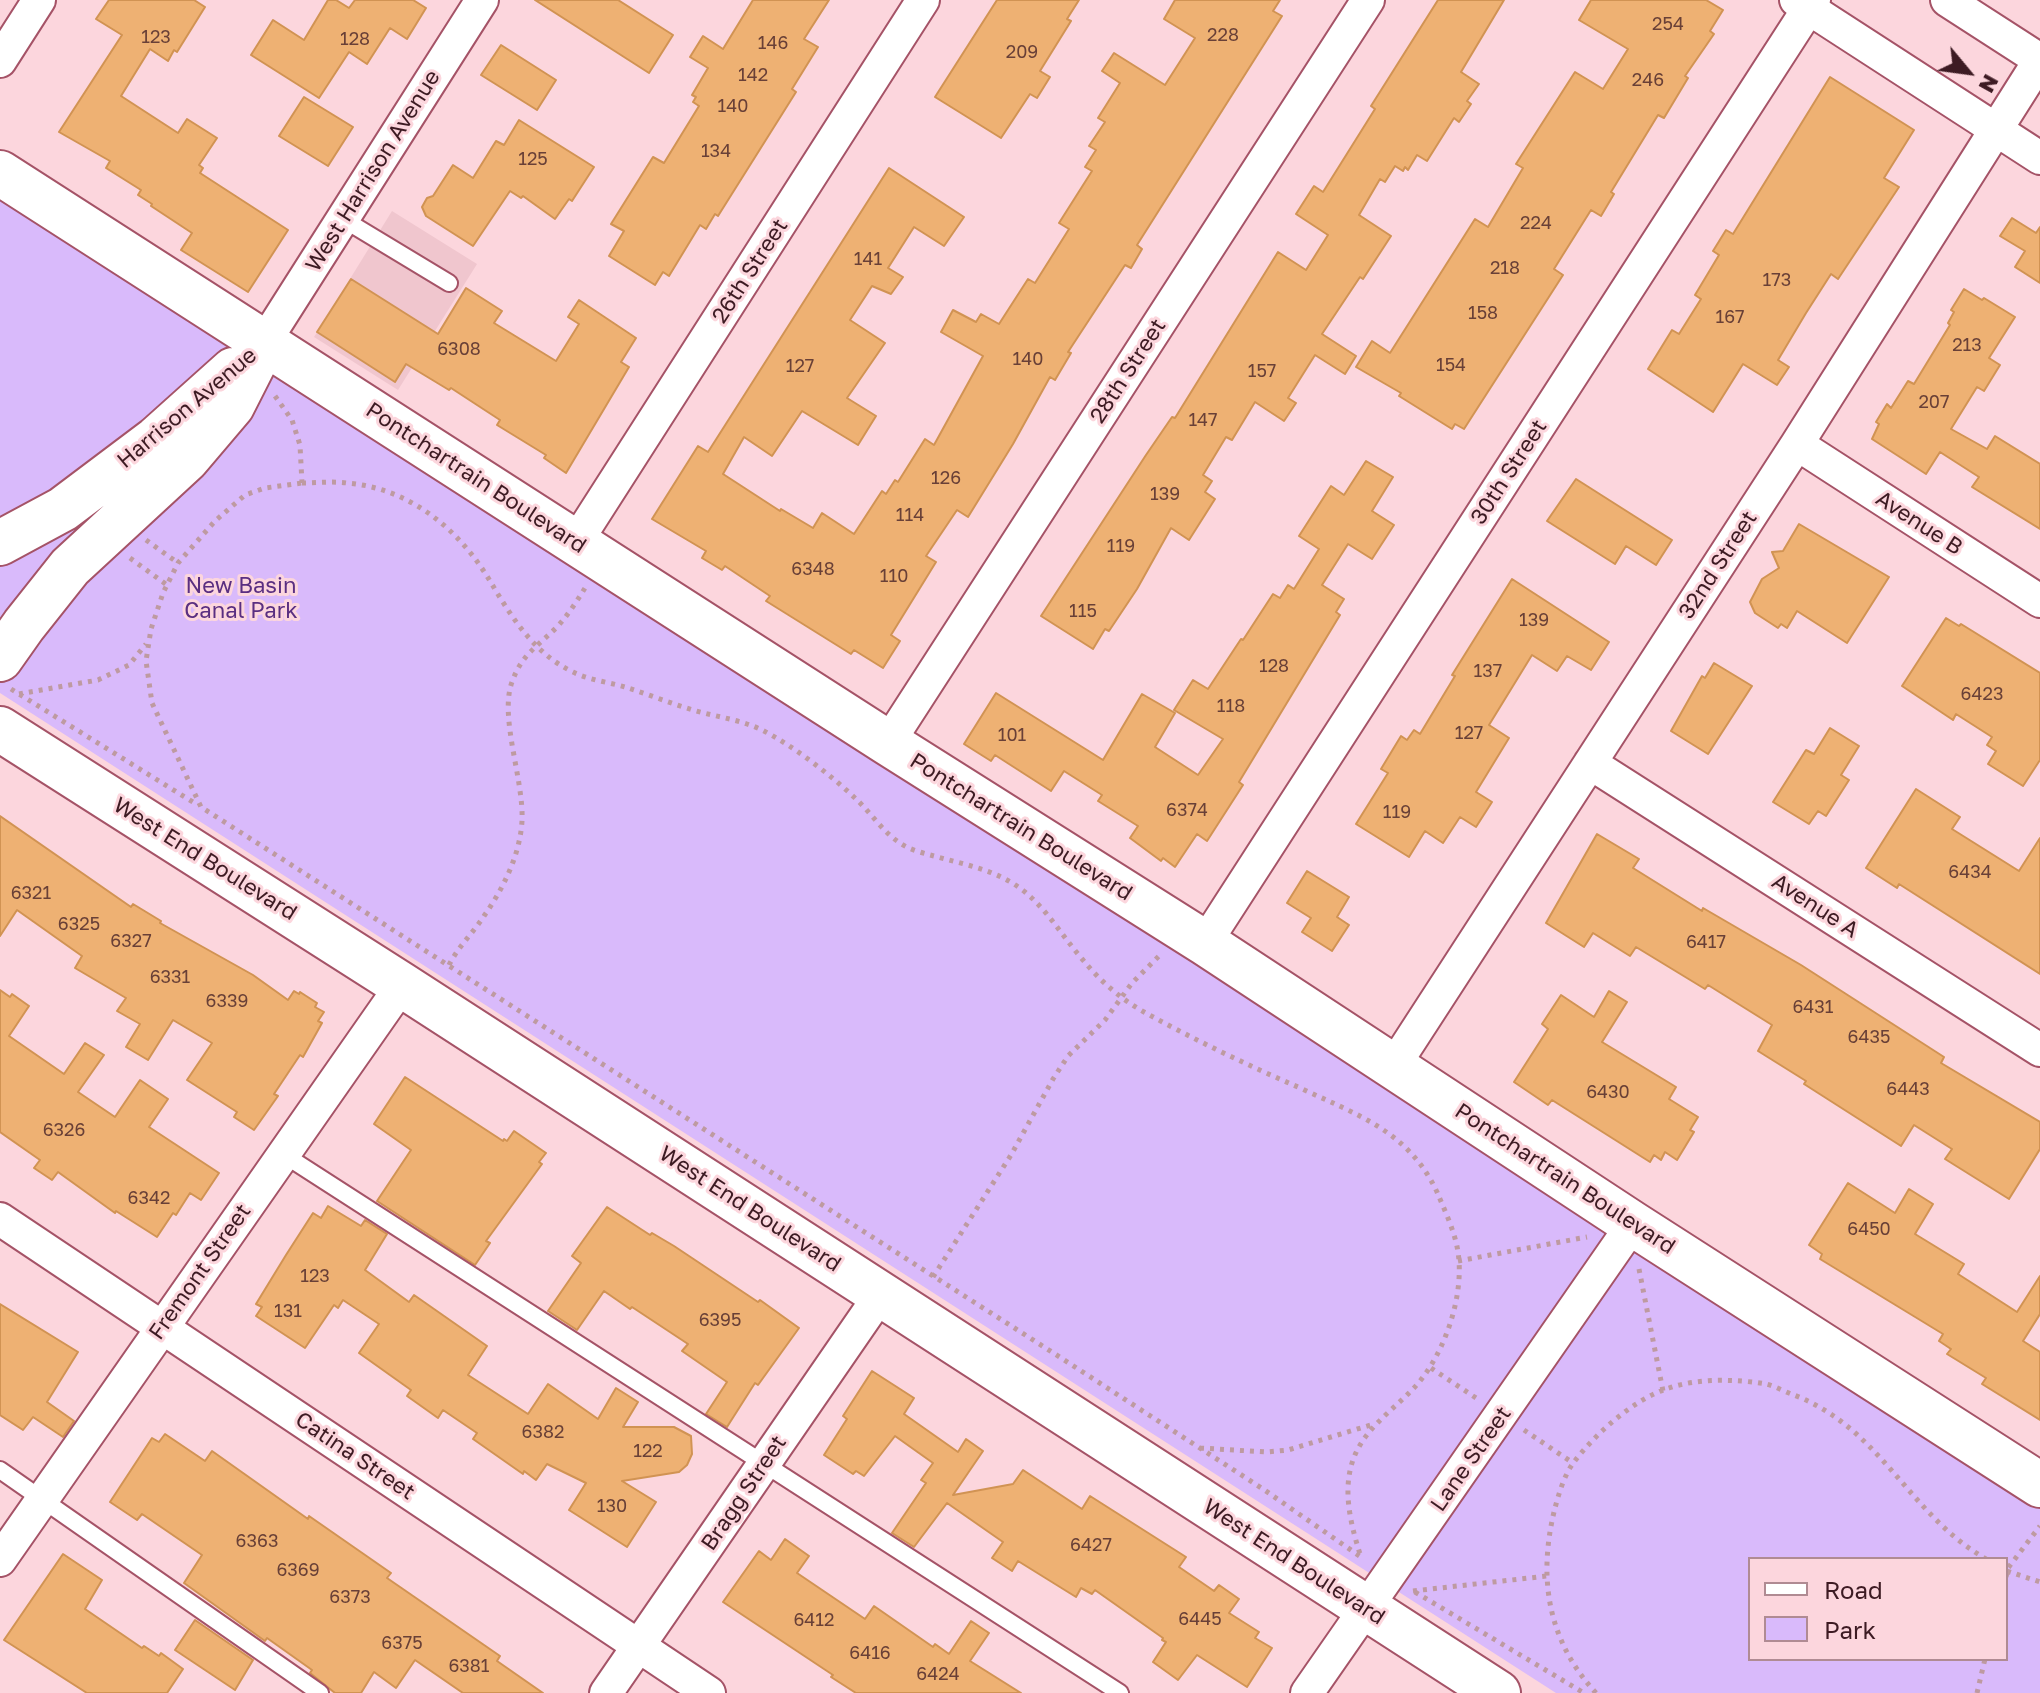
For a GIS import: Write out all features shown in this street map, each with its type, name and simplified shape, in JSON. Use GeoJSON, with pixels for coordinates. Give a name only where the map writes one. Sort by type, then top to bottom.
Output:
{"type":"FeatureCollection","features":[{"type":"Feature","properties":{"kind":"main road","name":"Pontchartrain Boulevard"},"geometry":{"type":"LineString","coordinates":[[0,173],[1194,936],[1633,1224],[2040,1485]]}},
{"type":"Feature","properties":{"kind":"main road","name":"Harrison Avenue"},"geometry":{"type":"LineString","coordinates":[[0,543],[63,509],[280,351]]}},
{"type":"Feature","properties":{"kind":"main road","name":"Harrison Avenue"},"geometry":{"type":"LineString","coordinates":[[6,694],[70,567],[187,459],[280,351]]}},
{"type":"Feature","properties":{"kind":"main road","name":"West End Boulevard"},"geometry":{"type":"LineString","coordinates":[[6,694],[425,983],[909,1295],[1390,1593],[1498,1693]]}},
{"type":"Feature","properties":{"kind":"street"},"geometry":{"type":"LineString","coordinates":[[0,61],[39,0]]}},
{"type":"Feature","properties":{"kind":"street","name":"West Harrison Avenue"},"geometry":{"type":"LineString","coordinates":[[280,351],[343,219],[482,0]]}},
{"type":"Feature","properties":{"kind":"street","name":"26th Street"},"geometry":{"type":"LineString","coordinates":[[589,551],[923,0]]}},
{"type":"Feature","properties":{"kind":"street","name":"28th Street"},"geometry":{"type":"LineString","coordinates":[[888,743],[1368,0]]}},
{"type":"Feature","properties":{"kind":"street"},"geometry":{"type":"LineString","coordinates":[[1947,0],[2040,60]]}},
{"type":"Feature","properties":{"kind":"street"},"geometry":{"type":"LineString","coordinates":[[1806,3],[2040,158]]}},
{"type":"Feature","properties":{"kind":"street","name":"30th Street"},"geometry":{"type":"LineString","coordinates":[[1194,936],[1806,3]]}},
{"type":"Feature","properties":{"kind":"street","name":"32nd Street"},"geometry":{"type":"LineString","coordinates":[[1393,1067],[1797,444],[2040,60]]}},
{"type":"Feature","properties":{"kind":"street","name":"Avenue B"},"geometry":{"type":"LineString","coordinates":[[1797,444],[2040,601]]}},
{"type":"Feature","properties":{"kind":"street","name":"Avenue A"},"geometry":{"type":"LineString","coordinates":[[1590,763],[2040,1050]]}},
{"type":"Feature","properties":{"kind":"street","name":"Fremont Street"},"geometry":{"type":"LineString","coordinates":[[0,1560],[283,1154],[425,983]]}},
{"type":"Feature","properties":{"kind":"street","name":"Catina Street"},"geometry":{"type":"LineString","coordinates":[[0,1219],[709,1693]]}},
{"type":"Feature","properties":{"kind":"street","name":"Lane Street"},"geometry":{"type":"LineString","coordinates":[[1307,1693],[1390,1593],[1633,1224]]}},
{"type":"Feature","properties":{"kind":"street","name":"Bragg Street"},"geometry":{"type":"LineString","coordinates":[[606,1693],[765,1463],[909,1295]]}},
{"type":"Feature","properties":{"kind":"lane"},"geometry":{"type":"LineString","coordinates":[[343,219],[449,283]]}},
{"type":"Feature","properties":{"kind":"lane"},"geometry":{"type":"LineString","coordinates":[[283,1154],[733,1446],[765,1463],[1030,1638],[1120,1693]]}},
{"type":"Feature","properties":{"kind":"lane"},"geometry":{"type":"LineString","coordinates":[[0,1470],[320,1693]]}},
{"type":"Feature","properties":{"kind":"path"},"geometry":{"type":"LineString","coordinates":[[280,351],[274,397],[285,409],[296,432],[300,445],[302,483]]}},
{"type":"Feature","properties":{"kind":"path"},"geometry":{"type":"LineString","coordinates":[[201,807],[152,703],[146,661],[149,640],[167,585],[178,563],[215,521],[245,495],[265,488],[302,483],[349,483],[415,504],[452,531],[469,549],[514,622],[537,647],[572,672],[698,711],[743,721],[768,733],[844,788],[901,844],[980,867],[1021,888],[1037,903],[1085,963],[1121,997],[1216,1049],[1375,1122],[1404,1146],[1428,1174],[1451,1227],[1458,1261],[1452,1315],[1439,1351],[1421,1381],[1359,1445],[1348,1480],[1352,1523],[1361,1557]]}},
{"type":"Feature","properties":{"kind":"path"},"geometry":{"type":"LineString","coordinates":[[144,539],[178,563]]}},
{"type":"Feature","properties":{"kind":"path"},"geometry":{"type":"LineString","coordinates":[[425,983],[490,906],[506,879],[522,824],[508,706],[510,687],[525,654],[537,647],[569,612],[589,551]]}},
{"type":"Feature","properties":{"kind":"path"},"geometry":{"type":"LineString","coordinates":[[126,555],[167,585]]}},
{"type":"Feature","properties":{"kind":"path"},"geometry":{"type":"LineString","coordinates":[[6,694],[98,680],[129,665],[149,640]]}},
{"type":"Feature","properties":{"kind":"path"},"geometry":{"type":"LineString","coordinates":[[6,694],[201,807],[425,983],[909,1295],[1198,1448],[1361,1557],[1390,1593],[1584,1693]]}},
{"type":"Feature","properties":{"kind":"path"},"geometry":{"type":"LineString","coordinates":[[909,1295],[1016,1145],[1068,1056],[1105,1020],[1121,997],[1164,951],[1194,936]]}},
{"type":"Feature","properties":{"kind":"path"},"geometry":{"type":"LineString","coordinates":[[1458,1261],[1589,1236]]}},
{"type":"Feature","properties":{"kind":"path"},"geometry":{"type":"LineString","coordinates":[[1635,1267],[1639,1270],[1663,1391]]}},
{"type":"Feature","properties":{"kind":"path"},"geometry":{"type":"LineString","coordinates":[[1596,1693],[1583,1679],[1559,1635],[1548,1601],[1546,1546],[1558,1496],[1573,1463],[1604,1431],[1644,1399],[1671,1387],[1719,1381],[1767,1385],[1805,1399],[1840,1419],[1870,1444],[1933,1519],[1964,1546],[1983,1557]]}},
{"type":"Feature","properties":{"kind":"path"},"geometry":{"type":"LineString","coordinates":[[1524,1430],[1532,1418]]}},
{"type":"Feature","properties":{"kind":"path"},"geometry":{"type":"LineString","coordinates":[[1198,1448],[1267,1452],[1288,1450],[1379,1422]]}},
{"type":"Feature","properties":{"kind":"path"},"geometry":{"type":"LineString","coordinates":[[2008,1570],[2040,1526]]}},
{"type":"Feature","properties":{"kind":"path"},"geometry":{"type":"LineString","coordinates":[[2008,1574],[2040,1582]]}},
{"type":"Feature","properties":{"kind":"path"},"geometry":{"type":"LineString","coordinates":[[1390,1593],[1547,1576]]}},
{"type":"Feature","properties":{"kind":"path"},"geometry":{"type":"LineString","coordinates":[[1390,1593],[1422,1579]]}},
{"type":"Feature","properties":{"kind":"path"},"geometry":{"type":"LineString","coordinates":[[1977,1693],[1985,1661]]}},
{"type":"Feature","properties":{"kind":"shaded area"},"geometry":{"type":"Polygon","coordinates":[[[392,211],[477,264],[398,390],[314,337],[392,211]]]}},
{"type":"Feature","properties":{"kind":"green space","name":"New Basin Canal Park"},"geometry":{"type":"Polygon","coordinates":[[[0,193],[2040,1509],[2040,1693],[1556,1693],[0,693],[0,193]]]}},
{"type":"Feature","properties":{"kind":"building"},"geometry":{"type":"Polygon","coordinates":[[[109,0],[194,0],[205,7],[168,61],[150,49],[121,96],[178,133],[187,119],[217,138],[199,165],[203,168],[200,173],[288,230],[248,292],[181,250],[192,233],[151,206],[138,195],[141,190],[106,168],[110,161],[59,132],[122,35],[96,19],[109,0]]]}},
{"type":"Feature","properties":{"kind":"building"},"geometry":{"type":"Polygon","coordinates":[[[328,0],[336,0],[349,8],[355,0],[413,0],[426,8],[407,39],[390,28],[367,64],[349,52],[319,98],[251,55],[273,20],[304,40],[328,0]]]}},
{"type":"Feature","properties":{"kind":"building"},"geometry":{"type":"Polygon","coordinates":[[[535,0],[618,0],[673,35],[649,73],[535,0]]]}},
{"type":"Feature","properties":{"kind":"building"},"geometry":{"type":"Polygon","coordinates":[[[753,0],[829,0],[804,39],[818,47],[792,89],[796,92],[718,216],[715,214],[706,229],[700,225],[669,276],[663,272],[655,285],[609,256],[624,231],[611,224],[653,157],[664,163],[699,106],[693,102],[696,97],[692,95],[708,68],[690,57],[703,36],[723,49],[753,0]]]}},
{"type":"Feature","properties":{"kind":"building"},"geometry":{"type":"Polygon","coordinates":[[[997,0],[1079,0],[1067,19],[1071,21],[1040,71],[1050,77],[1037,98],[1030,94],[1001,138],[935,97],[997,0]]]}},
{"type":"Feature","properties":{"kind":"building"},"geometry":{"type":"Polygon","coordinates":[[[1175,0],[1280,0],[1273,11],[1282,16],[1137,245],[1142,249],[1131,268],[1125,265],[1068,352],[1071,353],[1055,380],[1050,377],[968,517],[957,510],[926,556],[936,562],[891,635],[900,641],[883,668],[854,650],[851,654],[766,601],[770,596],[725,566],[722,570],[702,558],[706,551],[652,519],[698,446],[708,452],[889,168],[964,217],[944,246],[914,227],[888,268],[903,277],[891,294],[872,286],[850,320],[885,343],[847,398],[876,416],[858,445],[802,411],[772,456],[744,437],[723,474],[780,511],[813,528],[822,513],[854,534],[882,491],[886,494],[895,480],[898,482],[925,439],[934,445],[983,356],[941,332],[953,310],[976,322],[981,314],[999,324],[1028,279],[1035,283],[1069,229],[1059,223],[1092,171],[1085,167],[1096,150],[1089,146],[1105,122],[1098,118],[1120,83],[1102,71],[1114,53],[1165,85],[1195,38],[1164,19],[1175,0]]]}},
{"type":"Feature","properties":{"kind":"building"},"geometry":{"type":"Polygon","coordinates":[[[1438,0],[1504,0],[1461,72],[1479,84],[1467,101],[1471,104],[1459,122],[1454,118],[1427,161],[1417,155],[1408,170],[1405,167],[1403,171],[1395,166],[1385,182],[1380,179],[1359,215],[1391,236],[1322,334],[1356,356],[1345,374],[1315,355],[1288,398],[1296,403],[1284,421],[1255,402],[1232,440],[1226,437],[1203,475],[1212,481],[1205,492],[1215,499],[1189,540],[1171,528],[1137,589],[1093,649],[1041,616],[1146,455],[1172,417],[1175,418],[1278,252],[1306,270],[1328,235],[1296,214],[1314,186],[1323,192],[1375,109],[1371,106],[1438,0]]]}},
{"type":"Feature","properties":{"kind":"building"},"geometry":{"type":"Polygon","coordinates":[[[1591,0],[1706,0],[1723,10],[1710,31],[1714,34],[1685,76],[1688,78],[1664,118],[1658,115],[1611,192],[1614,194],[1601,216],[1591,210],[1554,269],[1563,275],[1464,429],[1455,424],[1452,429],[1399,396],[1401,393],[1356,367],[1372,341],[1390,353],[1475,219],[1488,227],[1523,168],[1516,164],[1575,72],[1603,89],[1628,49],[1579,20],[1591,0]]]}},
{"type":"Feature","properties":{"kind":"building"},"geometry":{"type":"Polygon","coordinates":[[[501,45],[556,80],[537,110],[481,75],[501,45]]]}},
{"type":"Feature","properties":{"kind":"building"},"geometry":{"type":"Polygon","coordinates":[[[1830,77],[1914,130],[1884,178],[1899,187],[1838,279],[1831,274],[1806,313],[1778,360],[1789,367],[1777,385],[1743,364],[1713,412],[1648,369],[1672,330],[1679,334],[1701,299],[1695,295],[1719,255],[1713,251],[1726,230],[1733,234],[1830,77]]]}},
{"type":"Feature","properties":{"kind":"building"},"geometry":{"type":"Polygon","coordinates":[[[304,97],[353,127],[328,166],[279,136],[304,97]]]}},
{"type":"Feature","properties":{"kind":"building"},"geometry":{"type":"Polygon","coordinates":[[[519,120],[594,167],[572,201],[569,199],[555,219],[523,196],[521,198],[510,191],[473,246],[426,216],[422,207],[453,165],[473,178],[496,141],[504,145],[519,120]]]}},
{"type":"Feature","properties":{"kind":"building"},"geometry":{"type":"Polygon","coordinates":[[[2012,218],[2036,233],[2040,227],[2040,283],[2015,267],[2025,251],[2000,236],[2012,218]]]}},
{"type":"Feature","properties":{"kind":"building"},"geometry":{"type":"Polygon","coordinates":[[[351,279],[438,334],[466,288],[502,311],[494,323],[556,361],[579,324],[568,317],[579,300],[636,338],[621,362],[629,367],[566,473],[544,458],[546,455],[497,425],[500,420],[451,388],[449,390],[406,364],[395,382],[317,332],[351,279]]]}},
{"type":"Feature","properties":{"kind":"building"},"geometry":{"type":"Polygon","coordinates":[[[1964,289],[2015,317],[1989,358],[2000,365],[1984,391],[1977,387],[1951,429],[1987,449],[1995,436],[2040,464],[2040,529],[1972,487],[1979,477],[1940,452],[1926,474],[1872,439],[1879,424],[1876,422],[1887,404],[1891,408],[1908,381],[1914,384],[1950,325],[1948,323],[1954,312],[1951,310],[1964,289]]]}},
{"type":"Feature","properties":{"kind":"building"},"geometry":{"type":"Polygon","coordinates":[[[1366,461],[1393,477],[1372,511],[1394,525],[1372,559],[1348,544],[1322,585],[1344,599],[1336,612],[1340,615],[1239,782],[1243,785],[1207,841],[1197,834],[1175,867],[1163,858],[1161,861],[1130,838],[1138,826],[1098,801],[1102,795],[1064,771],[1051,791],[995,755],[991,761],[964,744],[996,693],[1103,760],[1142,694],[1175,713],[1155,747],[1198,775],[1223,739],[1174,710],[1193,680],[1208,689],[1273,594],[1280,598],[1288,585],[1294,589],[1319,549],[1299,536],[1331,486],[1344,495],[1366,461]]]}},
{"type":"Feature","properties":{"kind":"building"},"geometry":{"type":"Polygon","coordinates":[[[1576,479],[1672,540],[1656,565],[1626,546],[1615,564],[1547,521],[1576,479]]]}},
{"type":"Feature","properties":{"kind":"building"},"geometry":{"type":"Polygon","coordinates":[[[1799,524],[1889,577],[1847,643],[1797,611],[1787,628],[1781,624],[1778,628],[1755,613],[1750,602],[1762,579],[1779,568],[1772,552],[1783,551],[1799,524]]]}},
{"type":"Feature","properties":{"kind":"building"},"geometry":{"type":"Polygon","coordinates":[[[1512,579],[1609,642],[1591,670],[1567,656],[1557,671],[1532,655],[1489,725],[1509,738],[1476,792],[1492,802],[1476,827],[1460,817],[1443,843],[1425,831],[1409,857],[1356,824],[1388,773],[1381,769],[1401,736],[1407,740],[1414,730],[1420,734],[1455,676],[1452,675],[1512,579]]]}},
{"type":"Feature","properties":{"kind":"building"},"geometry":{"type":"Polygon","coordinates":[[[1946,618],[2040,673],[2040,760],[2023,786],[1988,764],[1996,751],[1987,745],[1992,737],[1956,714],[1953,720],[1902,686],[1946,618]]]}},
{"type":"Feature","properties":{"kind":"building"},"geometry":{"type":"Polygon","coordinates":[[[1714,663],[1752,686],[1708,754],[1671,731],[1702,676],[1705,678],[1714,663]]]}},
{"type":"Feature","properties":{"kind":"building"},"geometry":{"type":"Polygon","coordinates":[[[1830,728],[1859,746],[1841,775],[1849,780],[1826,816],[1818,811],[1809,824],[1773,802],[1806,750],[1814,754],[1830,728]]]}},
{"type":"Feature","properties":{"kind":"building"},"geometry":{"type":"Polygon","coordinates":[[[1916,789],[1960,817],[1952,829],[2019,871],[2040,838],[2040,974],[1899,884],[1897,888],[1866,868],[1916,789]]]}},
{"type":"Feature","properties":{"kind":"building"},"geometry":{"type":"Polygon","coordinates":[[[0,816],[131,907],[133,904],[160,923],[253,975],[288,1000],[294,991],[317,1003],[315,1007],[324,1012],[318,1021],[322,1023],[303,1057],[300,1055],[274,1094],[278,1096],[254,1130],[234,1117],[237,1112],[187,1080],[212,1043],[173,1020],[148,1060],[126,1047],[140,1024],[117,1011],[126,998],[75,968],[82,956],[17,910],[0,936],[0,816]]]}},
{"type":"Feature","properties":{"kind":"building"},"geometry":{"type":"Polygon","coordinates":[[[1597,834],[1639,859],[1633,868],[1702,911],[1703,908],[1801,965],[1944,1057],[1941,1063],[2040,1122],[2040,1149],[2009,1199],[1945,1159],[1952,1149],[1914,1125],[1901,1146],[1804,1084],[1806,1081],[1758,1051],[1772,1025],[1708,985],[1705,989],[1636,947],[1630,956],[1593,933],[1584,947],[1546,923],[1597,834]]]}},
{"type":"Feature","properties":{"kind":"building"},"geometry":{"type":"Polygon","coordinates":[[[1307,871],[1349,897],[1337,917],[1349,925],[1332,951],[1302,932],[1311,918],[1287,903],[1307,871]]]}},
{"type":"Feature","properties":{"kind":"building"},"geometry":{"type":"Polygon","coordinates":[[[0,990],[29,1006],[9,1036],[64,1074],[85,1043],[104,1055],[78,1092],[115,1117],[140,1080],[168,1099],[149,1127],[219,1173],[201,1200],[190,1193],[157,1237],[115,1213],[58,1172],[52,1180],[34,1168],[40,1160],[0,1132],[0,990]]]}},
{"type":"Feature","properties":{"kind":"building"},"geometry":{"type":"Polygon","coordinates":[[[1609,991],[1627,1002],[1602,1042],[1676,1087],[1669,1099],[1698,1117],[1690,1130],[1694,1132],[1677,1160],[1665,1152],[1661,1160],[1654,1155],[1650,1162],[1552,1100],[1548,1105],[1514,1082],[1548,1029],[1542,1024],[1561,995],[1594,1017],[1609,991]]]}},
{"type":"Feature","properties":{"kind":"building"},"geometry":{"type":"Polygon","coordinates":[[[405,1077],[503,1141],[507,1141],[514,1131],[546,1153],[539,1162],[542,1164],[486,1241],[490,1243],[475,1265],[377,1201],[411,1150],[374,1124],[405,1077]]]}},
{"type":"Feature","properties":{"kind":"building"},"geometry":{"type":"Polygon","coordinates":[[[1848,1183],[1895,1213],[1909,1189],[1933,1204],[1915,1234],[1964,1264],[1958,1274],[2017,1312],[2040,1276],[2040,1314],[2023,1341],[2040,1352],[2040,1420],[1982,1384],[1986,1378],[1947,1354],[1951,1349],[1939,1341],[1943,1334],[1820,1259],[1822,1254],[1809,1245],[1848,1183]]]}},
{"type":"Feature","properties":{"kind":"building"},"geometry":{"type":"Polygon","coordinates":[[[328,1206],[361,1226],[365,1220],[387,1234],[365,1270],[409,1302],[414,1295],[487,1346],[468,1375],[528,1414],[548,1384],[598,1419],[616,1388],[638,1402],[623,1427],[674,1427],[691,1436],[692,1454],[679,1472],[622,1481],[656,1502],[627,1547],[569,1510],[586,1483],[547,1464],[536,1480],[524,1471],[523,1474],[473,1439],[477,1433],[443,1410],[438,1418],[407,1396],[411,1390],[359,1353],[379,1324],[343,1300],[338,1308],[334,1305],[305,1348],[256,1316],[262,1307],[256,1304],[313,1213],[321,1218],[328,1206]]]}},
{"type":"Feature","properties":{"kind":"building"},"geometry":{"type":"Polygon","coordinates":[[[607,1207],[650,1235],[652,1233],[674,1246],[758,1302],[760,1300],[799,1328],[758,1385],[755,1383],[727,1427],[706,1414],[727,1382],[682,1351],[688,1344],[632,1307],[630,1309],[604,1291],[577,1330],[548,1311],[581,1263],[572,1256],[607,1207]]]}},
{"type":"Feature","properties":{"kind":"building"},"geometry":{"type":"Polygon","coordinates":[[[0,1304],[78,1352],[47,1402],[74,1421],[63,1437],[33,1417],[23,1430],[0,1415],[0,1304]]]}},
{"type":"Feature","properties":{"kind":"building"},"geometry":{"type":"Polygon","coordinates":[[[872,1371],[914,1398],[904,1414],[958,1452],[966,1439],[983,1451],[953,1495],[1013,1484],[1023,1470],[1082,1509],[1090,1496],[1186,1557],[1179,1567],[1214,1591],[1219,1585],[1239,1599],[1229,1613],[1259,1632],[1255,1638],[1272,1648],[1247,1687],[1197,1655],[1178,1680],[1153,1662],[1166,1642],[1163,1638],[1095,1590],[1092,1594],[1081,1588],[1076,1597],[1018,1561],[1012,1571],[992,1558],[1003,1542],[947,1503],[914,1547],[892,1533],[926,1483],[921,1480],[933,1463],[895,1436],[864,1476],[856,1471],[853,1474],[824,1455],[847,1419],[843,1416],[872,1371]]]}},
{"type":"Feature","properties":{"kind":"building"},"geometry":{"type":"Polygon","coordinates":[[[165,1434],[205,1461],[212,1451],[308,1519],[309,1516],[391,1573],[387,1578],[500,1656],[497,1661],[543,1693],[463,1693],[415,1660],[396,1688],[374,1672],[361,1693],[335,1693],[310,1673],[312,1670],[267,1638],[265,1641],[184,1583],[202,1555],[142,1514],[137,1520],[110,1502],[152,1438],[159,1442],[165,1434]]]}},
{"type":"Feature","properties":{"kind":"building"},"geometry":{"type":"Polygon","coordinates":[[[785,1539],[809,1556],[797,1573],[865,1619],[874,1606],[933,1647],[935,1644],[949,1654],[971,1621],[989,1633],[970,1661],[1021,1693],[856,1693],[831,1677],[833,1675],[723,1602],[759,1551],[771,1560],[785,1539]]]}},
{"type":"Feature","properties":{"kind":"building"},"geometry":{"type":"Polygon","coordinates":[[[63,1554],[102,1580],[85,1609],[142,1648],[144,1646],[159,1656],[161,1653],[183,1669],[167,1693],[87,1693],[4,1640],[63,1554]]]}},
{"type":"Feature","properties":{"kind":"building"},"geometry":{"type":"Polygon","coordinates":[[[195,1620],[253,1660],[235,1690],[175,1650],[195,1620]]]}}]}
